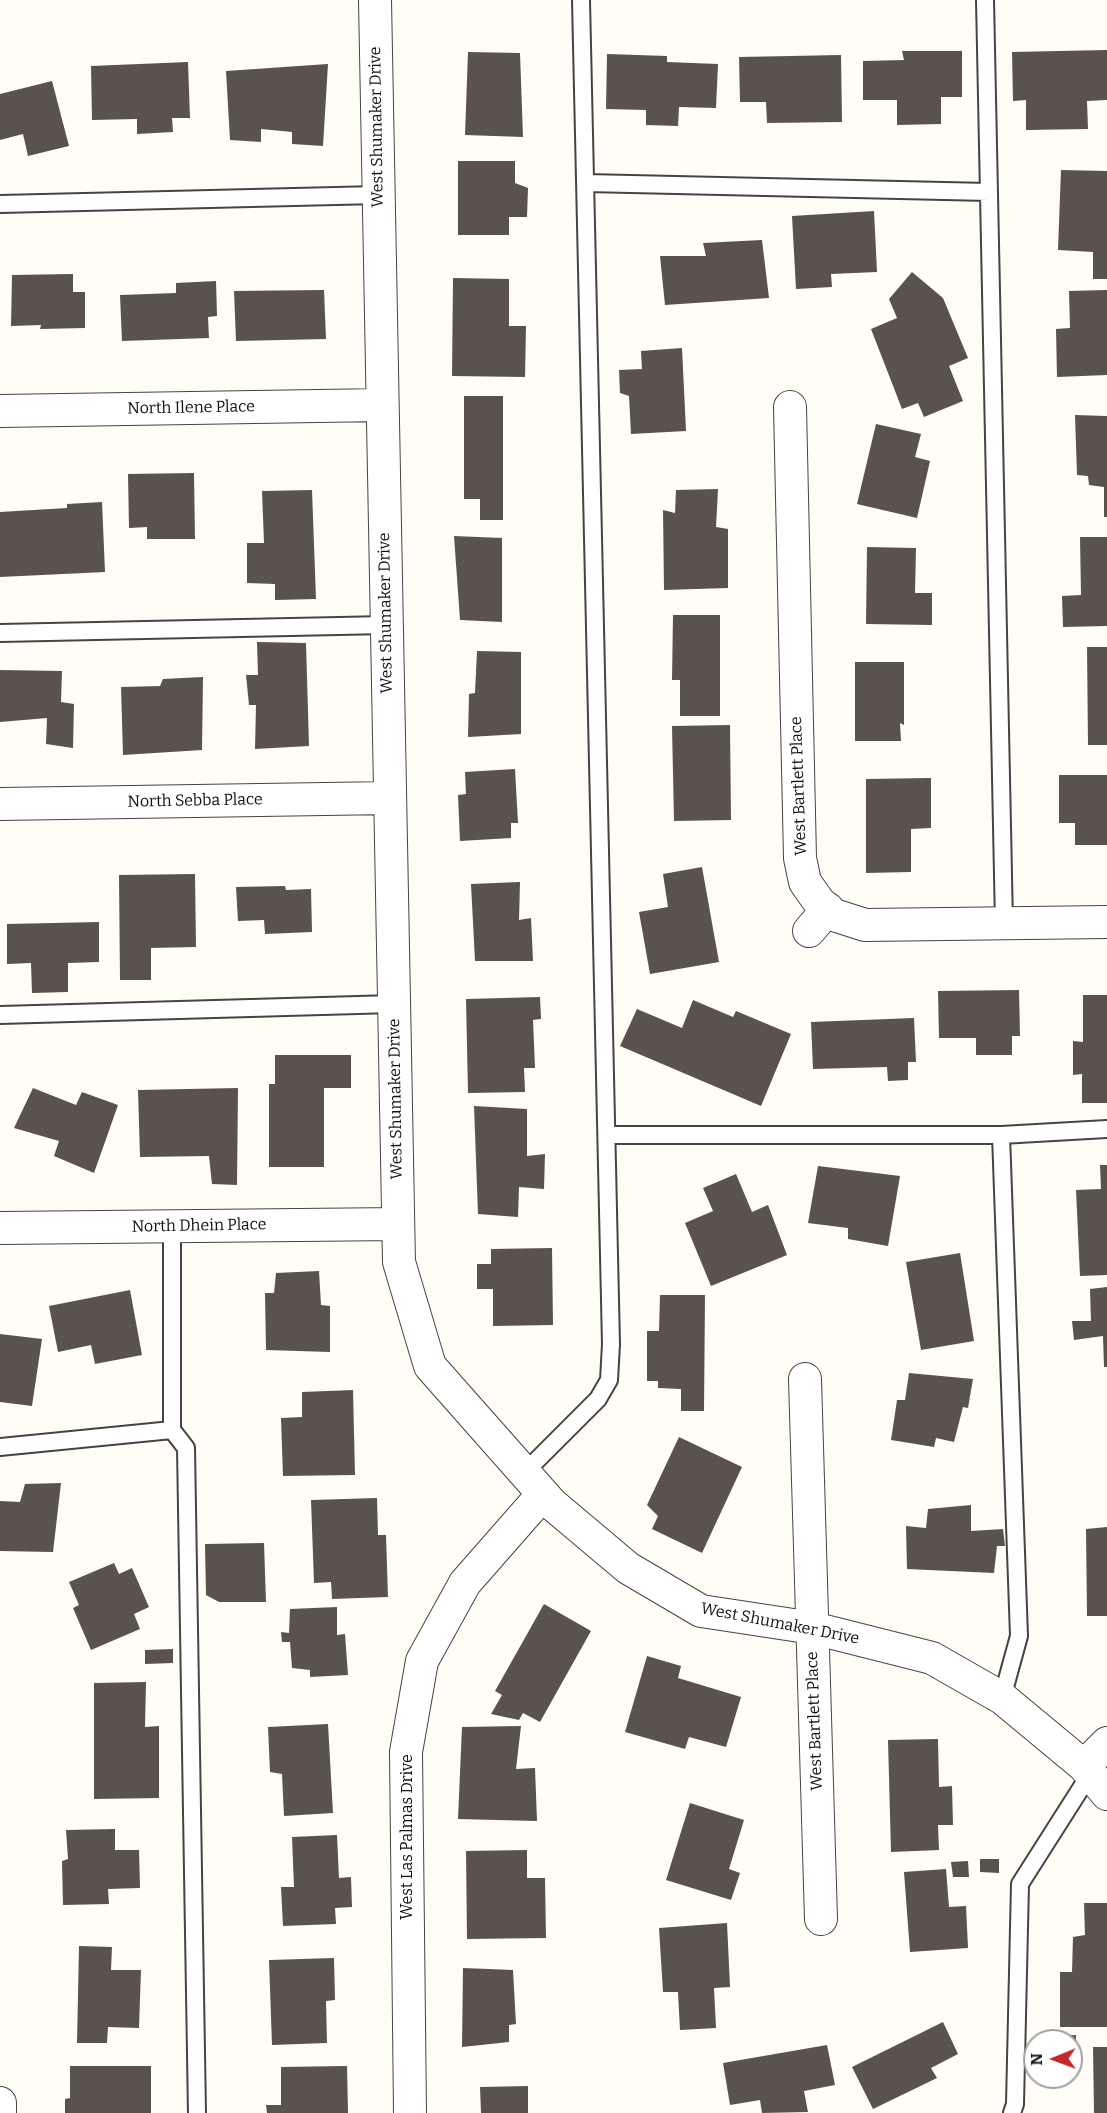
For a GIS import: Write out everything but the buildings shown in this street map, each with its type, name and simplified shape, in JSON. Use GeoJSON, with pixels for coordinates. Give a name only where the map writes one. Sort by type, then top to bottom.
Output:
{"type":"FeatureCollection","features":[{"type":"Feature","properties":{"kind":"street","name":"West Shumaker Drive"},"geometry":{"type":"LineString","coordinates":[[375,0],[399,1262],[430,1366],[552,1504],[628,1568],[701,1611],[813,1628],[932,1658],[1002,1698],[1094,1778]]}},
{"type":"Feature","properties":{"kind":"street","name":"North Ilene Place"},"geometry":{"type":"LineString","coordinates":[[0,411],[382,405]]}},
{"type":"Feature","properties":{"kind":"street","name":"West Bartlett Place"},"geometry":{"type":"LineString","coordinates":[[790,407],[800,858],[806,882],[819,902],[818,920],[834,915],[865,925],[1107,922]]}},
{"type":"Feature","properties":{"kind":"street","name":"North Sebba Place"},"geometry":{"type":"LineString","coordinates":[[0,804],[390,798]]}},
{"type":"Feature","properties":{"kind":"street","name":"North Dhein Place"},"geometry":{"type":"LineString","coordinates":[[0,1228],[398,1224]]}},
{"type":"Feature","properties":{"kind":"street","name":"West Bartlett Place"},"geometry":{"type":"LineString","coordinates":[[805,1379],[821,1919]]}},
{"type":"Feature","properties":{"kind":"street","name":"West Las Palmas Drive"},"geometry":{"type":"LineString","coordinates":[[410,2113],[406,1752],[422,1661],[465,1583],[534,1484]]}},
{"type":"Feature","properties":{"kind":"street"},"geometry":{"type":"LineString","coordinates":[[1094,1778],[1107,1743]]}},
{"type":"Feature","properties":{"kind":"street"},"geometry":{"type":"LineString","coordinates":[[0,2103],[0,2113]]}},
{"type":"Feature","properties":{"kind":"lane"},"geometry":{"type":"LineString","coordinates":[[534,1484],[598,1400],[609,1380],[611,1344],[581,0]]}},
{"type":"Feature","properties":{"kind":"lane"},"geometry":{"type":"LineString","coordinates":[[985,0],[1004,923]]}},
{"type":"Feature","properties":{"kind":"lane"},"geometry":{"type":"LineString","coordinates":[[586,183],[989,192]]}},
{"type":"Feature","properties":{"kind":"lane"},"geometry":{"type":"LineString","coordinates":[[0,204],[378,195]]}},
{"type":"Feature","properties":{"kind":"lane"},"geometry":{"type":"LineString","coordinates":[[0,633],[387,625]]}},
{"type":"Feature","properties":{"kind":"lane"},"geometry":{"type":"LineString","coordinates":[[0,1015],[394,1004]]}},
{"type":"Feature","properties":{"kind":"lane"},"geometry":{"type":"LineString","coordinates":[[607,1134],[1001,1135],[1107,1129]]}},
{"type":"Feature","properties":{"kind":"lane"},"geometry":{"type":"LineString","coordinates":[[1001,1135],[1019,1636],[1002,1698]]}},
{"type":"Feature","properties":{"kind":"lane"},"geometry":{"type":"LineString","coordinates":[[171,1226],[172,1430],[186,1448],[197,2113]]}},
{"type":"Feature","properties":{"kind":"lane"},"geometry":{"type":"LineString","coordinates":[[0,1447],[172,1430]]}},
{"type":"Feature","properties":{"kind":"lane"},"geometry":{"type":"LineString","coordinates":[[1012,2113],[1016,2104],[1020,1884],[1094,1778]]}}]}
